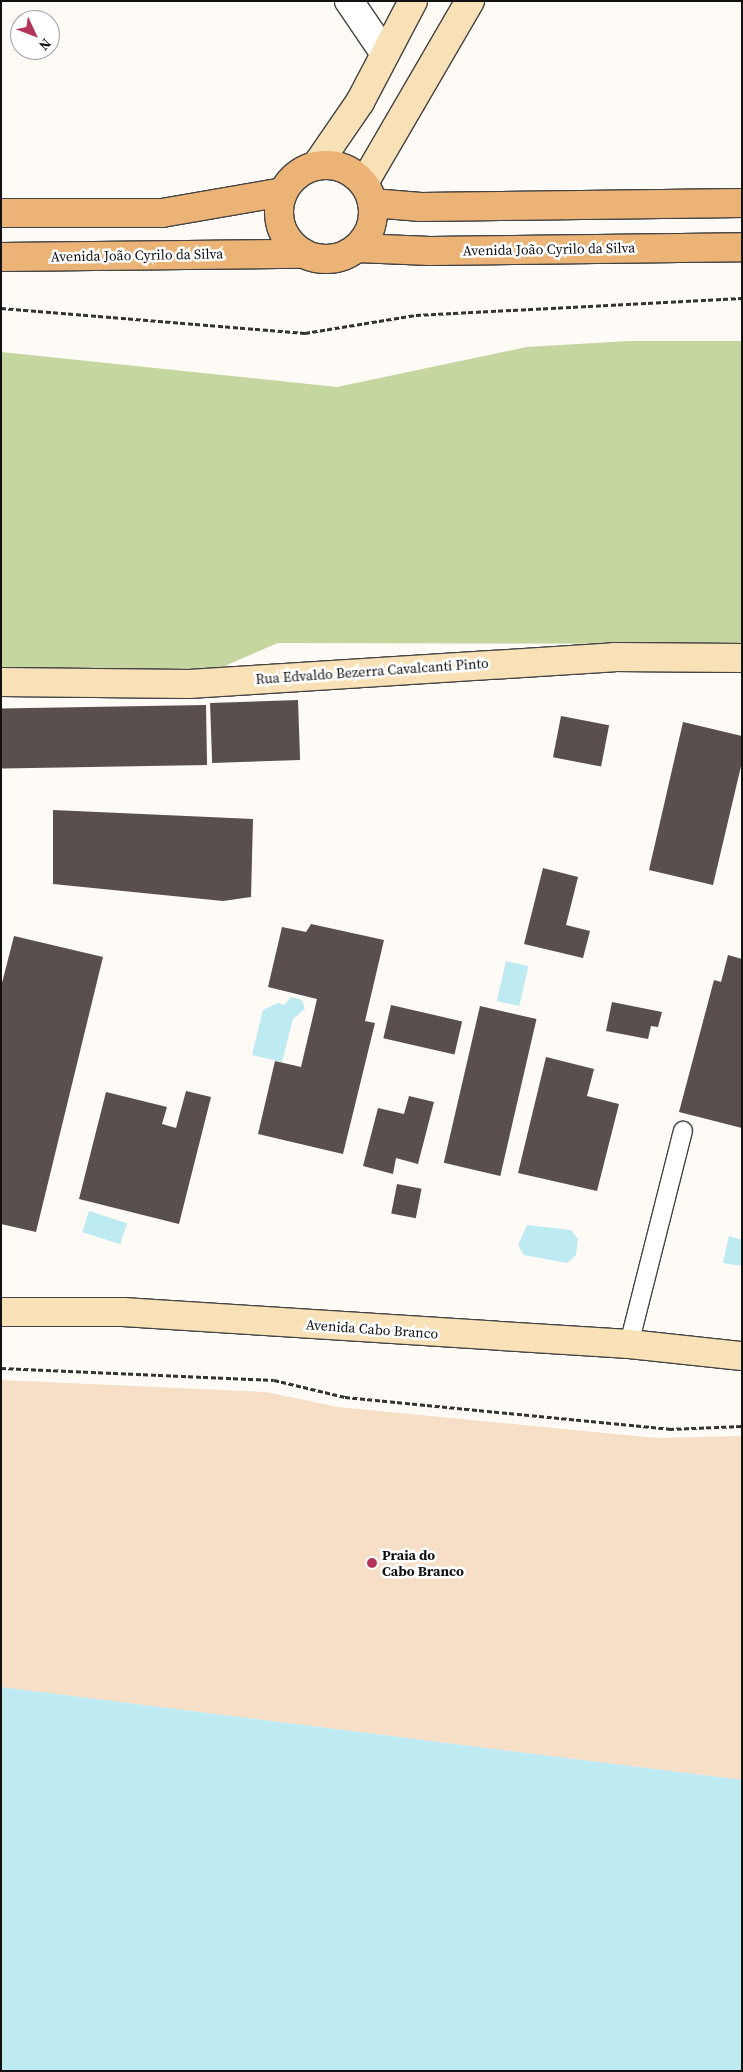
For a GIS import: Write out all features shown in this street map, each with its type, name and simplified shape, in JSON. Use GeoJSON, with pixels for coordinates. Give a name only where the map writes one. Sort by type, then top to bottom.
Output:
{"type":"FeatureCollection","features":[{"type":"Feature","properties":{"kind":"main road"},"geometry":{"type":"LineString","coordinates":[[316,166],[360,102],[413,1]]}},
{"type":"Feature","properties":{"kind":"main road"},"geometry":{"type":"LineString","coordinates":[[470,1],[368,193],[371,228],[357,248],[331,260],[303,254],[284,233],[279,204],[283,192],[297,175],[316,166],[338,166],[368,193],[421,207],[742,203]]}},
{"type":"Feature","properties":{"kind":"main road"},"geometry":{"type":"LineString","coordinates":[[1,213],[162,213],[283,192]]}},
{"type":"Feature","properties":{"kind":"main road","name":"Avenida João Cyrilo da Silva"},"geometry":{"type":"LineString","coordinates":[[357,248],[430,251],[742,247]]}},
{"type":"Feature","properties":{"kind":"main road","name":"Avenida João Cyrilo da Silva"},"geometry":{"type":"LineString","coordinates":[[1,257],[303,254]]}},
{"type":"Feature","properties":{"kind":"main road","name":"Rua Edvaldo Bezerra Cavalcanti Pinto"},"geometry":{"type":"LineString","coordinates":[[1,682],[189,684],[614,657],[742,658]]}},
{"type":"Feature","properties":{"kind":"main road","name":"Avenida Cabo Branco"},"geometry":{"type":"LineString","coordinates":[[1,1312],[123,1312],[629,1344],[742,1356]]}},
{"type":"Feature","properties":{"kind":"street"},"geometry":{"type":"LineString","coordinates":[[349,1],[385,54]]}},
{"type":"Feature","properties":{"kind":"lane"},"geometry":{"type":"LineString","coordinates":[[629,1344],[682,1131]]}},
{"type":"Feature","properties":{"kind":"path"},"geometry":{"type":"LineString","coordinates":[[1,308],[305,333],[416,315],[742,298]]}},
{"type":"Feature","properties":{"kind":"path"},"geometry":{"type":"LineString","coordinates":[[1,1368],[274,1380],[345,1397],[669,1429],[742,1426]]}},
{"type":"Feature","properties":{"kind":"green space"},"geometry":{"type":"Polygon","coordinates":[[[628,341],[742,341],[742,644],[278,643],[213,671],[1,671],[1,352],[337,387],[527,347],[628,341]]]}},
{"type":"Feature","properties":{"kind":"sand","name":"Praia do Cabo Branco"},"geometry":{"type":"Polygon","coordinates":[[[1,1380],[266,1392],[338,1407],[656,1438],[742,1436],[742,1780],[1,1687],[1,1380]]]}},
{"type":"Feature","properties":{"kind":"water"},"geometry":{"type":"Polygon","coordinates":[[[506,961],[528,966],[519,1006],[497,1001],[506,961]]]}},
{"type":"Feature","properties":{"kind":"water"},"geometry":{"type":"Polygon","coordinates":[[[291,997],[302,1000],[305,1009],[293,1019],[282,1062],[252,1055],[263,1010],[278,1003],[284,1005],[291,997]]]}},
{"type":"Feature","properties":{"kind":"water"},"geometry":{"type":"Polygon","coordinates":[[[89,1211],[127,1223],[120,1244],[82,1232],[89,1211]]]}},
{"type":"Feature","properties":{"kind":"water"},"geometry":{"type":"Polygon","coordinates":[[[527,1225],[571,1230],[578,1239],[576,1255],[567,1263],[524,1255],[518,1245],[527,1225]]]}},
{"type":"Feature","properties":{"kind":"water"},"geometry":{"type":"Polygon","coordinates":[[[729,1236],[742,1240],[742,1266],[723,1263],[729,1236]]]}},
{"type":"Feature","properties":{"kind":"water"},"geometry":{"type":"Polygon","coordinates":[[[1,1687],[742,1780],[742,2071],[1,2071],[1,1687]]]}},
{"type":"Feature","properties":{"kind":"building"},"geometry":{"type":"Polygon","coordinates":[[[298,700],[300,760],[212,763],[210,703],[298,700]]]}},
{"type":"Feature","properties":{"kind":"building"},"geometry":{"type":"Polygon","coordinates":[[[206,705],[207,765],[2,769],[1,709],[206,705]]]}},
{"type":"Feature","properties":{"kind":"building"},"geometry":{"type":"Polygon","coordinates":[[[561,716],[609,725],[601,767],[553,757],[561,716]]]}},
{"type":"Feature","properties":{"kind":"building"},"geometry":{"type":"Polygon","coordinates":[[[683,722],[742,736],[742,762],[713,885],[649,870],[683,722]]]}},
{"type":"Feature","properties":{"kind":"building"},"geometry":{"type":"Polygon","coordinates":[[[53,810],[253,819],[251,897],[223,901],[53,884],[53,810]]]}},
{"type":"Feature","properties":{"kind":"building"},"geometry":{"type":"Polygon","coordinates":[[[543,868],[578,877],[566,925],[590,931],[583,958],[524,944],[543,868]]]}},
{"type":"Feature","properties":{"kind":"building"},"geometry":{"type":"Polygon","coordinates":[[[311,924],[384,940],[365,1021],[375,1023],[343,1154],[258,1134],[275,1061],[301,1067],[317,999],[268,987],[282,927],[306,932],[311,924]]]}},
{"type":"Feature","properties":{"kind":"building"},"geometry":{"type":"Polygon","coordinates":[[[14,936],[103,957],[36,1232],[1,1224],[1,987],[14,936]]]}},
{"type":"Feature","properties":{"kind":"building"},"geometry":{"type":"Polygon","coordinates":[[[728,955],[742,959],[742,1128],[679,1112],[714,980],[721,982],[728,955]]]}},
{"type":"Feature","properties":{"kind":"building"},"geometry":{"type":"Polygon","coordinates":[[[612,1002],[662,1012],[658,1027],[651,1026],[648,1039],[606,1031],[612,1002]]]}},
{"type":"Feature","properties":{"kind":"building"},"geometry":{"type":"Polygon","coordinates":[[[391,1005],[462,1021],[454,1055],[383,1038],[391,1005]]]}},
{"type":"Feature","properties":{"kind":"building"},"geometry":{"type":"Polygon","coordinates":[[[480,1006],[537,1019],[500,1176],[444,1163],[480,1006]]]}},
{"type":"Feature","properties":{"kind":"building"},"geometry":{"type":"Polygon","coordinates":[[[546,1057],[594,1069],[587,1096],[619,1104],[597,1191],[518,1173],[546,1057]]]}},
{"type":"Feature","properties":{"kind":"building"},"geometry":{"type":"Polygon","coordinates":[[[186,1091],[211,1097],[179,1224],[79,1199],[106,1092],[167,1107],[162,1124],[176,1128],[186,1091]]]}},
{"type":"Feature","properties":{"kind":"building"},"geometry":{"type":"Polygon","coordinates":[[[409,1096],[434,1102],[418,1164],[396,1158],[393,1174],[363,1166],[378,1108],[404,1114],[409,1096]]]}},
{"type":"Feature","properties":{"kind":"building"},"geometry":{"type":"Polygon","coordinates":[[[397,1184],[422,1189],[416,1218],[391,1213],[397,1184]]]}},
{"type":"Feature","properties":{"kind":"place","name":"Praia do Cabo Branco"},"geometry":{"type":"Point","coordinates":[372,1563]}}]}
